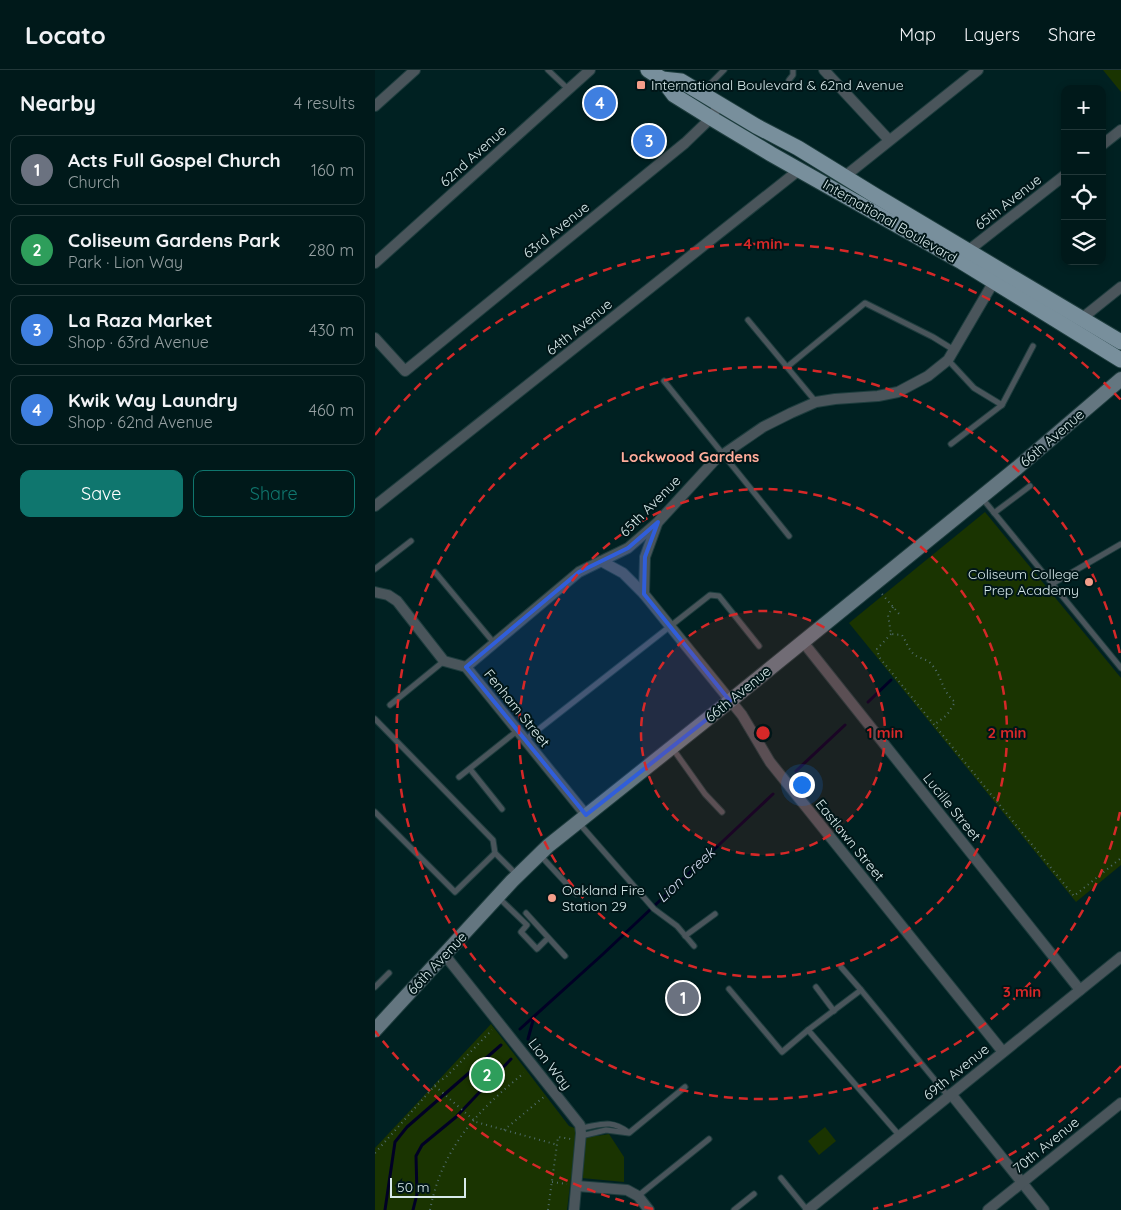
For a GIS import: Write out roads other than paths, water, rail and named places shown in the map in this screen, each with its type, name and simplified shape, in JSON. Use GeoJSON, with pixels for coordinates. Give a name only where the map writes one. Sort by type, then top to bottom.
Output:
{"type":"FeatureCollection","features":[{"type":"Feature","properties":{"kind":"main road","name":"International Boulevard"},"geometry":{"type":"LineString","coordinates":[[648,70],[663,79],[675,95],[711,118],[919,238],[1121,360]]}},
{"type":"Feature","properties":{"kind":"main road","name":"International Boulevard"},"geometry":{"type":"LineString","coordinates":[[663,79],[681,81],[755,126],[798,148],[1121,342]]}},
{"type":"Feature","properties":{"kind":"street"},"geometry":{"type":"LineString","coordinates":[[375,106],[415,70]]}},
{"type":"Feature","properties":{"kind":"street","name":"62nd Avenue"},"geometry":{"type":"LineString","coordinates":[[375,263],[590,70]]}},
{"type":"Feature","properties":{"kind":"street"},"geometry":{"type":"LineString","coordinates":[[824,70],[889,140]]}},
{"type":"Feature","properties":{"kind":"street"},"geometry":{"type":"LineString","coordinates":[[844,177],[978,70]]}},
{"type":"Feature","properties":{"kind":"street","name":"63rd Avenue"},"geometry":{"type":"LineString","coordinates":[[375,338],[405,371],[679,147],[711,118],[719,104]]}},
{"type":"Feature","properties":{"kind":"street"},"geometry":{"type":"LineString","coordinates":[[1106,142],[1121,130]]}},
{"type":"Feature","properties":{"kind":"street","name":"64th Avenue"},"geometry":{"type":"LineString","coordinates":[[375,506],[799,170]]}},
{"type":"Feature","properties":{"kind":"street","name":"65th Avenue"},"geometry":{"type":"LineString","coordinates":[[969,250],[1061,178]]}},
{"type":"Feature","properties":{"kind":"street","name":"65th Avenue"},"geometry":{"type":"LineString","coordinates":[[466,667],[579,572],[628,548],[658,522],[687,488],[715,460],[763,427],[816,402],[878,396],[898,392],[928,376],[948,360],[993,283]]}},
{"type":"Feature","properties":{"kind":"street"},"geometry":{"type":"LineString","coordinates":[[1081,318],[1121,287]]}},
{"type":"Feature","properties":{"kind":"street","name":"66th Avenue"},"geometry":{"type":"LineString","coordinates":[[375,1030],[443,954],[539,855],[981,497],[1121,379]]}},
{"type":"Feature","properties":{"kind":"street"},"geometry":{"type":"LineString","coordinates":[[645,594],[645,557],[658,522]]}},
{"type":"Feature","properties":{"kind":"street","name":"Eastlawn Street"},"geometry":{"type":"LineString","coordinates":[[601,561],[623,573],[645,594],[750,727],[770,762],[1003,1052]]}},
{"type":"Feature","properties":{"kind":"street"},"geometry":{"type":"LineString","coordinates":[[375,592],[397,601],[444,661]]}},
{"type":"Feature","properties":{"kind":"street","name":"Lucille Street"},"geometry":{"type":"LineString","coordinates":[[803,642],[1080,990]]}},
{"type":"Feature","properties":{"kind":"street","name":"Fenham Street"},"geometry":{"type":"LineString","coordinates":[[444,661],[466,667],[525,740],[582,819]]}},
{"type":"Feature","properties":{"kind":"street","name":"Lion Way"},"geometry":{"type":"LineString","coordinates":[[443,954],[576,1118],[581,1132]]}},
{"type":"Feature","properties":{"kind":"street","name":"69th Avenue"},"geometry":{"type":"LineString","coordinates":[[807,1210],[1121,957]]}},
{"type":"Feature","properties":{"kind":"street"},"geometry":{"type":"LineString","coordinates":[[949,1095],[1045,1210]]}},
{"type":"Feature","properties":{"kind":"street","name":"70th Avenue"},"geometry":{"type":"LineString","coordinates":[[988,1210],[1121,1102]]}},
{"type":"Feature","properties":{"kind":"street"},"geometry":{"type":"LineString","coordinates":[[574,1210],[581,1132]]}},
{"type":"Feature","properties":{"kind":"street"},"geometry":{"type":"LineString","coordinates":[[577,1186],[627,1190],[638,1196],[649,1210]]}},
{"type":"Feature","properties":{"kind":"lane"},"geometry":{"type":"LineString","coordinates":[[548,70],[568,88]]}},
{"type":"Feature","properties":{"kind":"lane"},"geometry":{"type":"LineString","coordinates":[[701,93],[724,70]]}},
{"type":"Feature","properties":{"kind":"lane"},"geometry":{"type":"LineString","coordinates":[[789,80],[793,75],[793,70]]}},
{"type":"Feature","properties":{"kind":"lane"},"geometry":{"type":"LineString","coordinates":[[787,367],[865,303],[933,337],[954,350]]}},
{"type":"Feature","properties":{"kind":"lane"},"geometry":{"type":"LineString","coordinates":[[749,320],[816,402]]}},
{"type":"Feature","properties":{"kind":"lane"},"geometry":{"type":"LineString","coordinates":[[951,444],[1002,405],[1033,346]]}},
{"type":"Feature","properties":{"kind":"lane"},"geometry":{"type":"LineString","coordinates":[[948,360],[974,388],[1002,405]]}},
{"type":"Feature","properties":{"kind":"lane"},"geometry":{"type":"LineString","coordinates":[[664,381],[789,536]]}},
{"type":"Feature","properties":{"kind":"lane"},"geometry":{"type":"LineString","coordinates":[[994,513],[1030,486]]}},
{"type":"Feature","properties":{"kind":"lane"},"geometry":{"type":"LineString","coordinates":[[981,497],[1121,668]]}},
{"type":"Feature","properties":{"kind":"lane"},"geometry":{"type":"LineString","coordinates":[[375,569],[411,541]]}},
{"type":"Feature","properties":{"kind":"lane"},"geometry":{"type":"LineString","coordinates":[[1052,584],[1121,544]]}},
{"type":"Feature","properties":{"kind":"lane"},"geometry":{"type":"LineString","coordinates":[[435,572],[494,644]]}},
{"type":"Feature","properties":{"kind":"lane"},"geometry":{"type":"LineString","coordinates":[[525,740],[710,595],[719,596],[759,646]]}},
{"type":"Feature","properties":{"kind":"lane"},"geometry":{"type":"LineString","coordinates":[[390,705],[444,661]]}},
{"type":"Feature","properties":{"kind":"lane"},"geometry":{"type":"LineString","coordinates":[[375,719],[493,840],[495,853],[517,876]]}},
{"type":"Feature","properties":{"kind":"lane"},"geometry":{"type":"LineString","coordinates":[[459,777],[517,731]]}},
{"type":"Feature","properties":{"kind":"lane"},"geometry":{"type":"LineString","coordinates":[[672,748],[705,794],[722,812]]}},
{"type":"Feature","properties":{"kind":"lane"},"geometry":{"type":"LineString","coordinates":[[470,768],[502,809]]}},
{"type":"Feature","properties":{"kind":"lane"},"geometry":{"type":"LineString","coordinates":[[375,812],[455,892],[495,853]]}},
{"type":"Feature","properties":{"kind":"lane"},"geometry":{"type":"LineString","coordinates":[[582,819],[654,909],[677,926],[694,946]]}},
{"type":"Feature","properties":{"kind":"lane"},"geometry":{"type":"LineString","coordinates":[[539,855],[576,894]]}},
{"type":"Feature","properties":{"kind":"lane"},"geometry":{"type":"LineString","coordinates":[[498,897],[527,925],[521,932],[537,949],[548,938]]}},
{"type":"Feature","properties":{"kind":"lane"},"geometry":{"type":"LineString","coordinates":[[526,913],[565,956]]}},
{"type":"Feature","properties":{"kind":"lane"},"geometry":{"type":"LineString","coordinates":[[685,936],[715,914]]}},
{"type":"Feature","properties":{"kind":"lane"},"geometry":{"type":"LineString","coordinates":[[841,967],[949,1095]]}},
{"type":"Feature","properties":{"kind":"lane"},"geometry":{"type":"LineString","coordinates":[[375,987],[389,973]]}},
{"type":"Feature","properties":{"kind":"lane"},"geometry":{"type":"LineString","coordinates":[[816,987],[834,1010]]}},
{"type":"Feature","properties":{"kind":"lane"},"geometry":{"type":"LineString","coordinates":[[729,989],[783,1052],[861,990]]}},
{"type":"Feature","properties":{"kind":"lane"},"geometry":{"type":"LineString","coordinates":[[809,1030],[899,1136]]}},
{"type":"Feature","properties":{"kind":"lane"},"geometry":{"type":"LineString","coordinates":[[581,1132],[606,1130],[629,1133],[685,1087]]}},
{"type":"Feature","properties":{"kind":"lane"},"geometry":{"type":"LineString","coordinates":[[638,1196],[709,1139]]}},
{"type":"Feature","properties":{"kind":"lane"},"geometry":{"type":"LineString","coordinates":[[781,1178],[807,1210]]}},
{"type":"Feature","properties":{"kind":"lane"},"geometry":{"type":"LineString","coordinates":[[734,1210],[754,1194]]}},
{"type":"Feature","properties":{"kind":"waterway","name":"Lion Creek"},"geometry":{"type":"LineString","coordinates":[[868,702],[891,680]]}},
{"type":"Feature","properties":{"kind":"waterway","name":"Lion Creek"},"geometry":{"type":"LineString","coordinates":[[796,771],[845,725]]}},
{"type":"Feature","properties":{"kind":"waterway","name":"Lion Creek"},"geometry":{"type":"LineString","coordinates":[[520,1029],[602,955],[773,794]]}},
{"type":"Feature","properties":{"kind":"waterway","name":"Lion Creek"},"geometry":{"type":"LineString","coordinates":[[528,1039],[534,1017]]}},
{"type":"Feature","properties":{"kind":"waterway","name":"Lion Creek"},"geometry":{"type":"LineString","coordinates":[[385,1210],[395,1142],[407,1127],[501,1045]]}},
{"type":"Feature","properties":{"kind":"waterway","name":"Lion Creek"},"geometry":{"type":"LineString","coordinates":[[413,1210],[417,1194],[416,1156],[422,1145],[456,1117],[511,1059]]}},
{"type":"Feature","properties":{"kind":"place","name":"International Boulevard & 62nd Avenue"},"geometry":{"type":"Point","coordinates":[641,85]}},
{"type":"Feature","properties":{"kind":"place","name":"Kwik Way Laundry"},"geometry":{"type":"Point","coordinates":[600,103]}},
{"type":"Feature","properties":{"kind":"place","name":"La Raza Market"},"geometry":{"type":"Point","coordinates":[649,141]}},
{"type":"Feature","properties":{"kind":"place","name":"Coliseum College Prep Academy"},"geometry":{"type":"Point","coordinates":[1089,582]}},
{"type":"Feature","properties":{"kind":"place","name":"Oakland Fire Station 29"},"geometry":{"type":"Point","coordinates":[552,898]}},
{"type":"Feature","properties":{"kind":"place","name":"Acts Full Gospel Church"},"geometry":{"type":"Point","coordinates":[683,998]}},
{"type":"Feature","properties":{"kind":"place","name":"Coliseum Gardens Park"},"geometry":{"type":"Point","coordinates":[487,1075]}},
{"type":"Feature","properties":{"kind":"district","name":"Lockwood Gardens"},"geometry":{"type":"Point","coordinates":[690,457]}}]}
